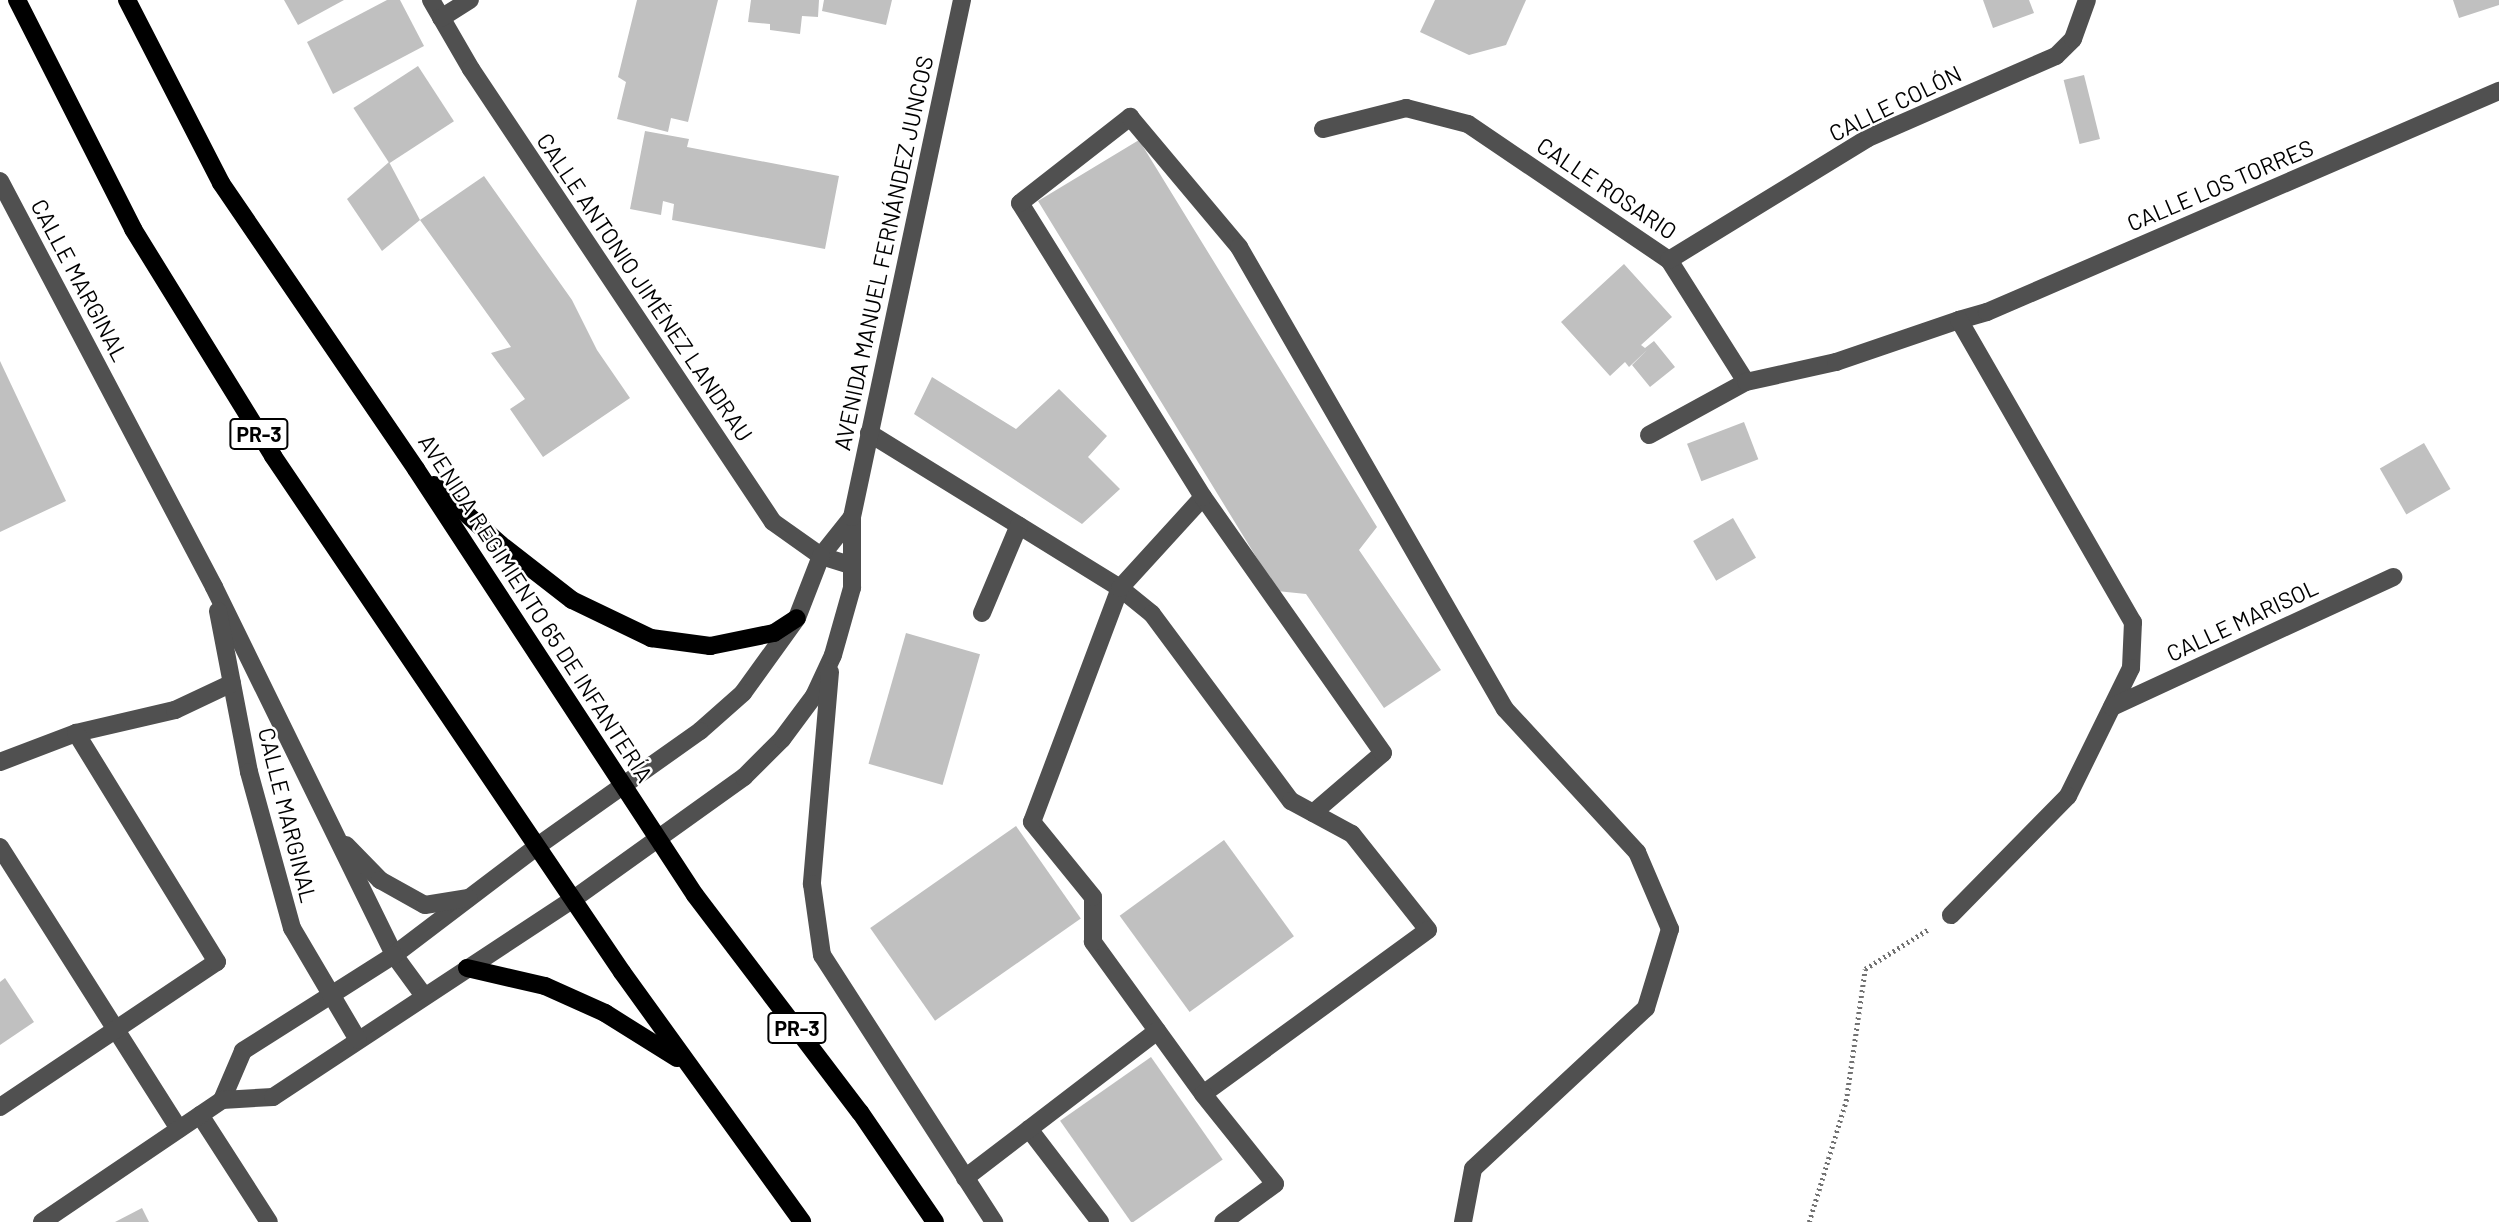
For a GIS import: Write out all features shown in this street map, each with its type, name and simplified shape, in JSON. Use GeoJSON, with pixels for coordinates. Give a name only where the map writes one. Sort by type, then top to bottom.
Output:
{"type":"FeatureCollection","features":[{"type":"Feature","properties":{"kind":"main road","name":"PR-3"},"geometry":{"type":"LineString","coordinates":[[17,0],[133,229],[245,411],[575,898],[622,972],[802,1222]]}},
{"type":"Feature","properties":{"kind":"main road","name":"AVENIDA REGIMIENTO 65 DE INFANTERÍA"},"geometry":{"type":"LineString","coordinates":[[127,0],[222,183],[416,469],[695,895],[860,1112],[935,1222]]}},
{"type":"Feature","properties":{"kind":"main road"},"geometry":{"type":"LineString","coordinates":[[416,469],[500,544],[572,600],[652,638],[710,646],[774,633],[797,618]]}},
{"type":"Feature","properties":{"kind":"main road"},"geometry":{"type":"LineString","coordinates":[[467,968],[545,986],[626,1024],[690,1066]]}},
{"type":"Feature","properties":{"kind":"street","name":"CALLE ANTONIO JIMÉNEZ LANDRAU"},"geometry":{"type":"LineString","coordinates":[[431,0],[471,69],[773,522],[821,556],[851,565]]}},
{"type":"Feature","properties":{"kind":"street"},"geometry":{"type":"LineString","coordinates":[[441,18],[470,0]]}},
{"type":"Feature","properties":{"kind":"street","name":"AVENIDA MANUEL FERNÁNDEZ JUNCOS"},"geometry":{"type":"LineString","coordinates":[[852,517],[821,556],[797,618],[743,693],[700,731],[539,845],[394,955],[243,1051],[222,1100],[273,1097],[575,898],[657,836],[744,776],[782,738],[814,696],[832,655],[852,588],[852,517],[962,0]]}},
{"type":"Feature","properties":{"kind":"street","name":"CALLE COLÓN"},"geometry":{"type":"LineString","coordinates":[[1669,260],[1868,138],[2056,56],[2073,39],[2087,0]]}},
{"type":"Feature","properties":{"kind":"street","name":"CALLE LOS TORRES"},"geometry":{"type":"LineString","coordinates":[[1746,382],[1814,367],[1987,312],[2499,91]]}},
{"type":"Feature","properties":{"kind":"street","name":"CALLE ROSARIO"},"geometry":{"type":"LineString","coordinates":[[1322,129],[1406,108],[1468,124],[1669,260],[1746,382]]}},
{"type":"Feature","properties":{"kind":"street"},"geometry":{"type":"LineString","coordinates":[[1313,813],[1383,753],[1203,497],[1020,203],[1130,117],[1239,247],[1506,709],[1637,852],[1670,929],[1646,1008],[1473,1169],[1463,1222]]}},
{"type":"Feature","properties":{"kind":"street","name":"CALLE MARGINAL"},"geometry":{"type":"LineString","coordinates":[[0,181],[214,587],[394,955],[424,996]]}},
{"type":"Feature","properties":{"kind":"street"},"geometry":{"type":"LineString","coordinates":[[1951,915],[2068,796],[2131,668],[2133,622],[1959,320]]}},
{"type":"Feature","properties":{"kind":"street"},"geometry":{"type":"LineString","coordinates":[[1649,435],[1746,382]]}},
{"type":"Feature","properties":{"kind":"street"},"geometry":{"type":"LineString","coordinates":[[870,433],[1120,588],[1152,614],[1291,801],[1352,834],[1428,930],[1203,1094]]}},
{"type":"Feature","properties":{"kind":"street"},"geometry":{"type":"LineString","coordinates":[[1203,497],[1120,588],[1032,822],[1093,897],[1093,942],[1203,1094],[1275,1184],[1223,1222]]}},
{"type":"Feature","properties":{"kind":"street"},"geometry":{"type":"LineString","coordinates":[[982,613],[1019,525]]}},
{"type":"Feature","properties":{"kind":"street","name":"CALLE MARISOL"},"geometry":{"type":"LineString","coordinates":[[2112,707],[2393,577]]}},
{"type":"Feature","properties":{"kind":"street","name":"CALLE MARGINAL"},"geometry":{"type":"LineString","coordinates":[[214,587],[248,772],[292,928],[358,1040]]}},
{"type":"Feature","properties":{"kind":"street"},"geometry":{"type":"LineString","coordinates":[[832,655],[812,884],[822,955],[993,1222]]}},
{"type":"Feature","properties":{"kind":"street"},"geometry":{"type":"LineString","coordinates":[[0,762],[76,733],[175,709],[232,683]]}},
{"type":"Feature","properties":{"kind":"street"},"geometry":{"type":"LineString","coordinates":[[0,1107],[217,962],[76,733]]}},
{"type":"Feature","properties":{"kind":"street"},"geometry":{"type":"LineString","coordinates":[[334,833],[380,880],[425,905],[471,897]]}},
{"type":"Feature","properties":{"kind":"street"},"geometry":{"type":"LineString","coordinates":[[0,847],[179,1129]]}},
{"type":"Feature","properties":{"kind":"street"},"geometry":{"type":"LineString","coordinates":[[965,1178],[1157,1031]]}},
{"type":"Feature","properties":{"kind":"street"},"geometry":{"type":"LineString","coordinates":[[41,1222],[222,1100]]}},
{"type":"Feature","properties":{"kind":"street"},"geometry":{"type":"LineString","coordinates":[[200,1115],[269,1222]]}},
{"type":"Feature","properties":{"kind":"street"},"geometry":{"type":"LineString","coordinates":[[1030,1129],[1100,1222]]}},
{"type":"Feature","properties":{"kind":"path"},"geometry":{"type":"LineString","coordinates":[[1809,1222],[1846,1101],[1865,969],[1951,915]]}},
{"type":"Feature","properties":{"kind":"building"},"geometry":{"type":"Polygon","coordinates":[[[284,0],[344,0],[298,25],[284,0]]]}},
{"type":"Feature","properties":{"kind":"building"},"geometry":{"type":"Polygon","coordinates":[[[387,0],[400,0],[424,46],[333,94],[307,42],[387,0]]]}},
{"type":"Feature","properties":{"kind":"building"},"geometry":{"type":"Polygon","coordinates":[[[637,0],[718,0],[688,122],[671,118],[668,132],[617,119],[626,82],[618,77],[637,0]]]}},
{"type":"Feature","properties":{"kind":"building"},"geometry":{"type":"Polygon","coordinates":[[[751,0],[819,0],[818,17],[802,16],[800,34],[770,30],[770,24],[748,22],[751,0]]]}},
{"type":"Feature","properties":{"kind":"building"},"geometry":{"type":"Polygon","coordinates":[[[824,0],[892,0],[886,25],[822,11],[824,0]]]}},
{"type":"Feature","properties":{"kind":"building"},"geometry":{"type":"Polygon","coordinates":[[[1435,0],[1526,0],[1506,45],[1469,55],[1420,32],[1435,0]]]}},
{"type":"Feature","properties":{"kind":"building"},"geometry":{"type":"Polygon","coordinates":[[[1983,0],[2029,0],[2034,13],[1993,28],[1983,0]]]}},
{"type":"Feature","properties":{"kind":"building"},"geometry":{"type":"Polygon","coordinates":[[[2453,0],[2499,0],[2499,5],[2459,18],[2453,0]]]}},
{"type":"Feature","properties":{"kind":"building"},"geometry":{"type":"Polygon","coordinates":[[[418,66],[454,121],[389,163],[353,108],[418,66]]]}},
{"type":"Feature","properties":{"kind":"building"},"geometry":{"type":"Polygon","coordinates":[[[2084,75],[2100,139],[2080,144],[2064,80],[2084,75]]]}},
{"type":"Feature","properties":{"kind":"building"},"geometry":{"type":"Polygon","coordinates":[[[645,131],[689,139],[687,147],[839,176],[825,249],[672,220],[674,204],[663,201],[661,215],[630,209],[645,131]]]}},
{"type":"Feature","properties":{"kind":"building"},"geometry":{"type":"Polygon","coordinates":[[[1139,140],[1377,527],[1359,550],[1441,670],[1384,708],[1306,594],[1277,591],[1038,201],[1139,140]]]}},
{"type":"Feature","properties":{"kind":"building"},"geometry":{"type":"Polygon","coordinates":[[[389,162],[420,220],[382,251],[347,199],[389,162]]]}},
{"type":"Feature","properties":{"kind":"building"},"geometry":{"type":"Polygon","coordinates":[[[484,176],[572,300],[597,350],[630,398],[543,457],[510,409],[525,399],[491,353],[511,347],[420,220],[484,176]]]}},
{"type":"Feature","properties":{"kind":"building"},"geometry":{"type":"Polygon","coordinates":[[[1624,264],[1672,317],[1641,345],[1645,348],[1654,341],[1675,367],[1650,387],[1632,365],[1647,350],[1629,367],[1625,362],[1610,376],[1561,322],[1624,264]]]}},
{"type":"Feature","properties":{"kind":"building"},"geometry":{"type":"Polygon","coordinates":[[[0,361],[66,501],[0,532],[0,361]]]}},
{"type":"Feature","properties":{"kind":"building"},"geometry":{"type":"Polygon","coordinates":[[[932,377],[1016,429],[1059,389],[1107,436],[1088,457],[1120,489],[1082,524],[914,414],[932,377]]]}},
{"type":"Feature","properties":{"kind":"building"},"geometry":{"type":"Polygon","coordinates":[[[1744,422],[1758,459],[1701,481],[1687,444],[1744,422]]]}},
{"type":"Feature","properties":{"kind":"building"},"geometry":{"type":"Polygon","coordinates":[[[2424,443],[2450,489],[2406,514],[2380,468],[2424,443]]]}},
{"type":"Feature","properties":{"kind":"building"},"geometry":{"type":"Polygon","coordinates":[[[1733,518],[1756,558],[1716,581],[1693,541],[1733,518]]]}},
{"type":"Feature","properties":{"kind":"building"},"geometry":{"type":"Polygon","coordinates":[[[906,633],[980,654],[943,785],[869,764],[906,633]]]}},
{"type":"Feature","properties":{"kind":"building"},"geometry":{"type":"Polygon","coordinates":[[[1016,826],[1081,919],[935,1021],[870,928],[1016,826]]]}},
{"type":"Feature","properties":{"kind":"building"},"geometry":{"type":"Polygon","coordinates":[[[1224,840],[1294,936],[1190,1012],[1120,916],[1224,840]]]}},
{"type":"Feature","properties":{"kind":"building"},"geometry":{"type":"Polygon","coordinates":[[[5,978],[34,1022],[0,1045],[0,982],[5,978]]]}},
{"type":"Feature","properties":{"kind":"building"},"geometry":{"type":"Polygon","coordinates":[[[1151,1057],[1223,1159],[1131,1222],[1060,1121],[1151,1057]]]}},
{"type":"Feature","properties":{"kind":"building"},"geometry":{"type":"Polygon","coordinates":[[[142,1208],[149,1222],[115,1222],[142,1208]]]}}]}
